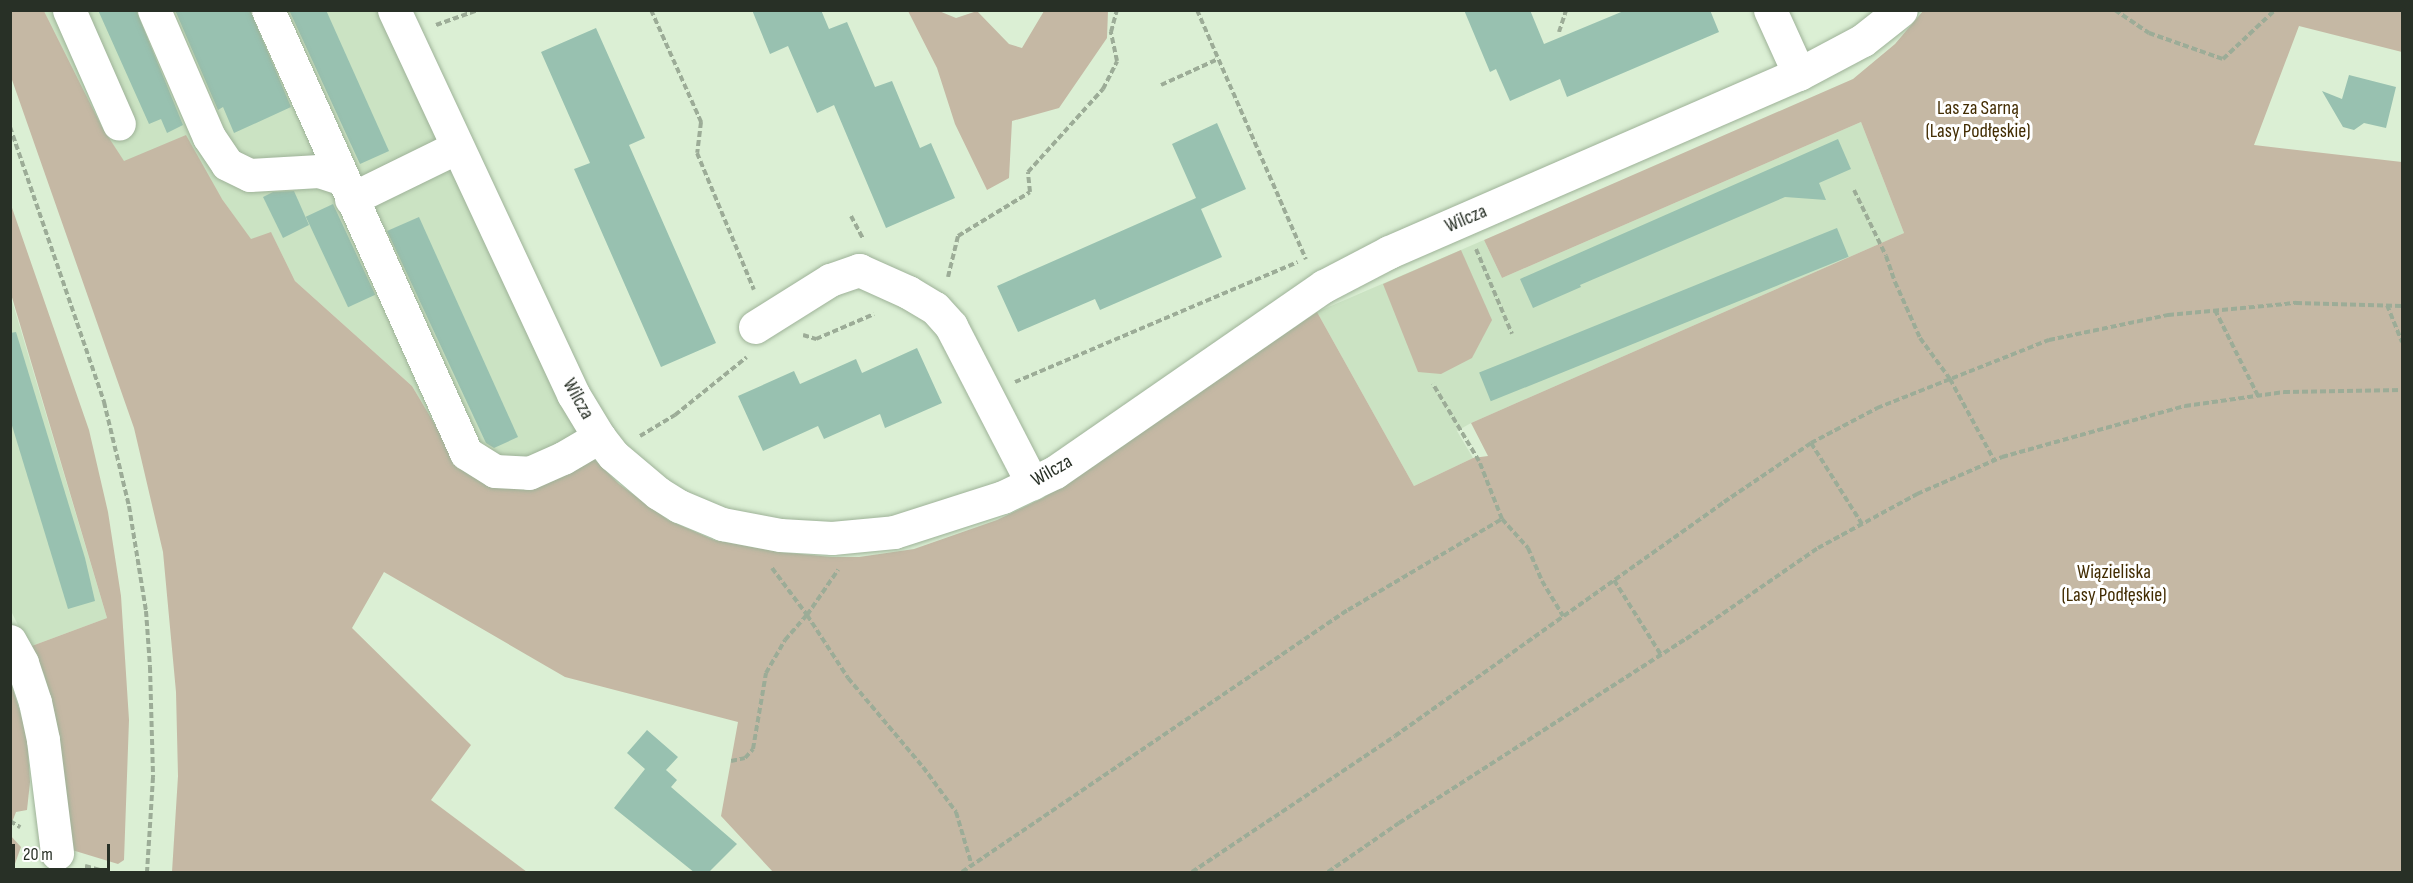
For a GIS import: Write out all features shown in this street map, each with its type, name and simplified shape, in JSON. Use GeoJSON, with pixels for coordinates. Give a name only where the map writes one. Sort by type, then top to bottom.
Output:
{"type":"FeatureCollection","features":[{"type":"Feature","properties":{"kind":"street"},"geometry":{"type":"LineString","coordinates":[[69,10],[119,123]]}},
{"type":"Feature","properties":{"kind":"street"},"geometry":{"type":"LineString","coordinates":[[154,10],[210,137],[228,164],[250,175],[319,171],[347,189]]}},
{"type":"Feature","properties":{"kind":"street"},"geometry":{"type":"LineString","coordinates":[[268,10],[466,453],[495,471],[529,473],[563,458],[599,436]]}},
{"type":"Feature","properties":{"kind":"street"},"geometry":{"type":"LineString","coordinates":[[1770,10],[1799,74]]}},
{"type":"Feature","properties":{"kind":"street","name":"Wilcza"},"geometry":{"type":"LineString","coordinates":[[400,24],[573,394],[599,436],[633,474],[658,493],[679,506],[722,524],[780,535],[848,537],[894,532],[961,513],[1055,472],[1324,286],[1389,252],[1799,74],[1863,40],[1901,10]]}},
{"type":"Feature","properties":{"kind":"street"},"geometry":{"type":"LineString","coordinates":[[347,189],[457,147]]}},
{"type":"Feature","properties":{"kind":"street"},"geometry":{"type":"LineString","coordinates":[[755,327],[830,280],[859,270],[908,292],[935,308],[951,326],[1032,483]]}},
{"type":"Feature","properties":{"kind":"street"},"geometry":{"type":"LineString","coordinates":[[10,641],[22,663],[37,711],[68,859]]}},
{"type":"Feature","properties":{"kind":"path"},"geometry":{"type":"LineString","coordinates":[[400,24],[478,10]]}},
{"type":"Feature","properties":{"kind":"path"},"geometry":{"type":"LineString","coordinates":[[636,438],[675,415],[755,351],[754,291],[697,153],[701,122],[651,10]]}},
{"type":"Feature","properties":{"kind":"path"},"geometry":{"type":"LineString","coordinates":[[948,279],[958,236],[1030,192],[1028,172],[1103,89],[1117,61],[1111,32],[1117,10]]}},
{"type":"Feature","properties":{"kind":"path"},"geometry":{"type":"LineString","coordinates":[[1197,10],[1309,264]]}},
{"type":"Feature","properties":{"kind":"path"},"geometry":{"type":"LineString","coordinates":[[1560,32],[1566,10]]}},
{"type":"Feature","properties":{"kind":"path"},"geometry":{"type":"LineString","coordinates":[[2115,10],[2149,33],[2223,60],[2275,10]]}},
{"type":"Feature","properties":{"kind":"path"},"geometry":{"type":"LineString","coordinates":[[1161,85],[1218,59]]}},
{"type":"Feature","properties":{"kind":"path"},"geometry":{"type":"LineString","coordinates":[[10,127],[104,402],[129,506],[146,611],[150,667],[153,777],[147,873]]}},
{"type":"Feature","properties":{"kind":"path"},"geometry":{"type":"LineString","coordinates":[[1854,190],[1886,256],[1920,338],[1950,379],[1995,460]]}},
{"type":"Feature","properties":{"kind":"path"},"geometry":{"type":"LineString","coordinates":[[1464,220],[1512,334]]}},
{"type":"Feature","properties":{"kind":"path"},"geometry":{"type":"LineString","coordinates":[[1009,385],[1306,258]]}},
{"type":"Feature","properties":{"kind":"path"},"geometry":{"type":"LineString","coordinates":[[1192,873],[1395,736],[1811,443],[1876,408],[2049,340],[2168,315],[2296,303],[2403,306]]}},
{"type":"Feature","properties":{"kind":"path"},"geometry":{"type":"LineString","coordinates":[[2386,305],[2403,342]]}},
{"type":"Feature","properties":{"kind":"path"},"geometry":{"type":"LineString","coordinates":[[2215,310],[2258,396]]}},
{"type":"Feature","properties":{"kind":"path"},"geometry":{"type":"LineString","coordinates":[[795,332],[816,339],[877,313]]}},
{"type":"Feature","properties":{"kind":"path"},"geometry":{"type":"LineString","coordinates":[[1433,384],[1479,461],[1502,519],[1528,548],[1542,580],[1563,616]]}},
{"type":"Feature","properties":{"kind":"path"},"geometry":{"type":"LineString","coordinates":[[1328,873],[1409,817],[1661,655],[1818,548],[1917,494],[1995,460],[2096,429],[2185,406],[2284,392],[2403,390]]}},
{"type":"Feature","properties":{"kind":"path"},"geometry":{"type":"LineString","coordinates":[[1811,443],[1862,524]]}},
{"type":"Feature","properties":{"kind":"path"},"geometry":{"type":"LineString","coordinates":[[962,873],[1348,610],[1502,519]]}},
{"type":"Feature","properties":{"kind":"path"},"geometry":{"type":"LineString","coordinates":[[737,527],[807,615],[848,678],[923,767],[956,812],[972,866]]}},
{"type":"Feature","properties":{"kind":"path"},"geometry":{"type":"LineString","coordinates":[[731,761],[745,758],[753,748],[766,673],[785,640],[807,615],[841,564],[848,537]]}},
{"type":"Feature","properties":{"kind":"path"},"geometry":{"type":"LineString","coordinates":[[1614,580],[1661,655]]}},
{"type":"Feature","properties":{"kind":"path"},"geometry":{"type":"LineString","coordinates":[[68,859],[108,873]]}},
{"type":"Feature","properties":{"kind":"shaded area"},"geometry":{"type":"Polygon","coordinates":[[[44,11],[396,11],[588,453],[529,481],[455,458],[412,386],[295,281],[271,233],[251,240],[222,199],[124,162],[102,127],[44,11]]]}},
{"type":"Feature","properties":{"kind":"shaded area"},"geometry":{"type":"Polygon","coordinates":[[[1861,122],[1904,233],[1471,423],[1457,431],[1473,458],[1414,486],[1317,312],[1484,240],[1502,278],[1861,122]]]}},
{"type":"Feature","properties":{"kind":"shaded area"},"geometry":{"type":"Polygon","coordinates":[[[10,294],[107,618],[29,647],[11,611],[10,294]]]}},
{"type":"Feature","properties":{"kind":"green space","name":"Wiązieliska (Lasy Podłęskie)"},"geometry":{"type":"Polygon","coordinates":[[[10,11],[44,11],[102,127],[124,161],[186,135],[222,199],[251,239],[271,232],[295,281],[412,386],[455,458],[491,478],[588,453],[619,484],[668,520],[714,540],[779,552],[859,557],[914,549],[997,520],[1043,498],[1317,312],[1414,486],[1473,458],[1488,456],[1471,423],[1904,233],[1861,122],[1502,278],[1484,240],[1853,79],[1895,44],[1923,11],[2402,11],[2402,52],[2299,26],[2254,145],[2402,162],[2402,872],[773,872],[721,816],[738,722],[565,677],[384,572],[352,628],[471,745],[431,800],[527,872],[172,872],[178,776],[176,692],[163,552],[134,428],[11,77],[10,11]]]}},
{"type":"Feature","properties":{"kind":"green space"},"geometry":{"type":"Polygon","coordinates":[[[908,11],[939,11],[956,18],[977,11],[1009,44],[1022,48],[1044,11],[1108,11],[1107,38],[1059,108],[1012,121],[1009,178],[987,190],[955,124],[937,68],[908,11]]]}},
{"type":"Feature","properties":{"kind":"green space"},"geometry":{"type":"Polygon","coordinates":[[[10,202],[89,430],[108,512],[121,596],[129,720],[124,860],[118,864],[72,850],[53,710],[44,674],[29,647],[107,618],[11,294],[10,202]]]}},
{"type":"Feature","properties":{"kind":"green space"},"geometry":{"type":"Polygon","coordinates":[[[1461,250],[1492,320],[1472,358],[1441,374],[1418,372],[1383,284],[1461,250]]]}},
{"type":"Feature","properties":{"kind":"green space"},"geometry":{"type":"Polygon","coordinates":[[[10,680],[27,734],[30,782],[27,810],[16,812],[11,825],[10,680]]]}},
{"type":"Feature","properties":{"kind":"green space"},"geometry":{"type":"Polygon","coordinates":[[[10,835],[21,847],[12,872],[10,872],[10,835]]]}},
{"type":"Feature","properties":{"kind":"building"},"geometry":{"type":"Polygon","coordinates":[[[98,10],[136,10],[183,125],[167,133],[161,119],[149,124],[98,10]]]}},
{"type":"Feature","properties":{"kind":"building"},"geometry":{"type":"Polygon","coordinates":[[[175,10],[250,10],[291,107],[234,133],[223,107],[218,110],[175,10]]]}},
{"type":"Feature","properties":{"kind":"building"},"geometry":{"type":"Polygon","coordinates":[[[289,10],[326,10],[389,151],[360,164],[289,10]]]}},
{"type":"Feature","properties":{"kind":"building"},"geometry":{"type":"Polygon","coordinates":[[[752,10],[821,10],[829,29],[847,22],[875,87],[892,81],[920,148],[931,143],[955,198],[886,228],[834,105],[817,113],[788,46],[770,54],[752,10]]]}},
{"type":"Feature","properties":{"kind":"building"},"geometry":{"type":"Polygon","coordinates":[[[1464,10],[1530,10],[1544,44],[1626,10],[1710,10],[1719,32],[1567,97],[1560,79],[1510,101],[1496,69],[1490,72],[1464,10]]]}},
{"type":"Feature","properties":{"kind":"building"},"geometry":{"type":"Polygon","coordinates":[[[596,28],[645,138],[629,145],[716,343],[661,367],[574,169],[590,163],[541,52],[596,28]]]}},
{"type":"Feature","properties":{"kind":"building"},"geometry":{"type":"Polygon","coordinates":[[[2349,75],[2396,87],[2386,128],[2364,123],[2354,130],[2343,127],[2322,91],[2342,99],[2349,75]]]}},
{"type":"Feature","properties":{"kind":"building"},"geometry":{"type":"Polygon","coordinates":[[[1217,123],[1246,189],[1201,209],[1222,257],[1100,310],[1095,299],[1018,332],[997,286],[1196,198],[1172,144],[1217,123]]]}},
{"type":"Feature","properties":{"kind":"building"},"geometry":{"type":"Polygon","coordinates":[[[1838,139],[1851,169],[1819,183],[1826,200],[1785,197],[1580,285],[1581,287],[1533,308],[1520,279],[1838,139]]]}},
{"type":"Feature","properties":{"kind":"building"},"geometry":{"type":"Polygon","coordinates":[[[294,191],[309,225],[283,238],[263,197],[273,192],[294,191]]]}},
{"type":"Feature","properties":{"kind":"building"},"geometry":{"type":"Polygon","coordinates":[[[333,204],[375,295],[348,307],[306,217],[333,204]]]}},
{"type":"Feature","properties":{"kind":"building"},"geometry":{"type":"Polygon","coordinates":[[[419,217],[518,437],[494,448],[486,443],[387,231],[419,217]]]}},
{"type":"Feature","properties":{"kind":"building"},"geometry":{"type":"Polygon","coordinates":[[[1837,228],[1849,257],[1491,401],[1479,373],[1837,228]]]}},
{"type":"Feature","properties":{"kind":"building"},"geometry":{"type":"Polygon","coordinates":[[[16,332],[85,558],[95,601],[68,609],[10,419],[10,333],[16,332]]]}},
{"type":"Feature","properties":{"kind":"building"},"geometry":{"type":"Polygon","coordinates":[[[917,348],[942,403],[885,428],[880,414],[824,439],[818,426],[763,451],[738,396],[794,371],[800,384],[856,359],[862,373],[917,348]]]}},
{"type":"Feature","properties":{"kind":"building"},"geometry":{"type":"Polygon","coordinates":[[[647,730],[678,757],[666,770],[677,780],[671,787],[737,844],[708,873],[695,873],[614,808],[645,769],[627,753],[647,730]]]}},
{"type":"Feature","properties":{"kind":"park label","name":"Las za Sarną (Lasy Podłęskie)"},"geometry":{"type":"Point","coordinates":[1978,120]}}]}
